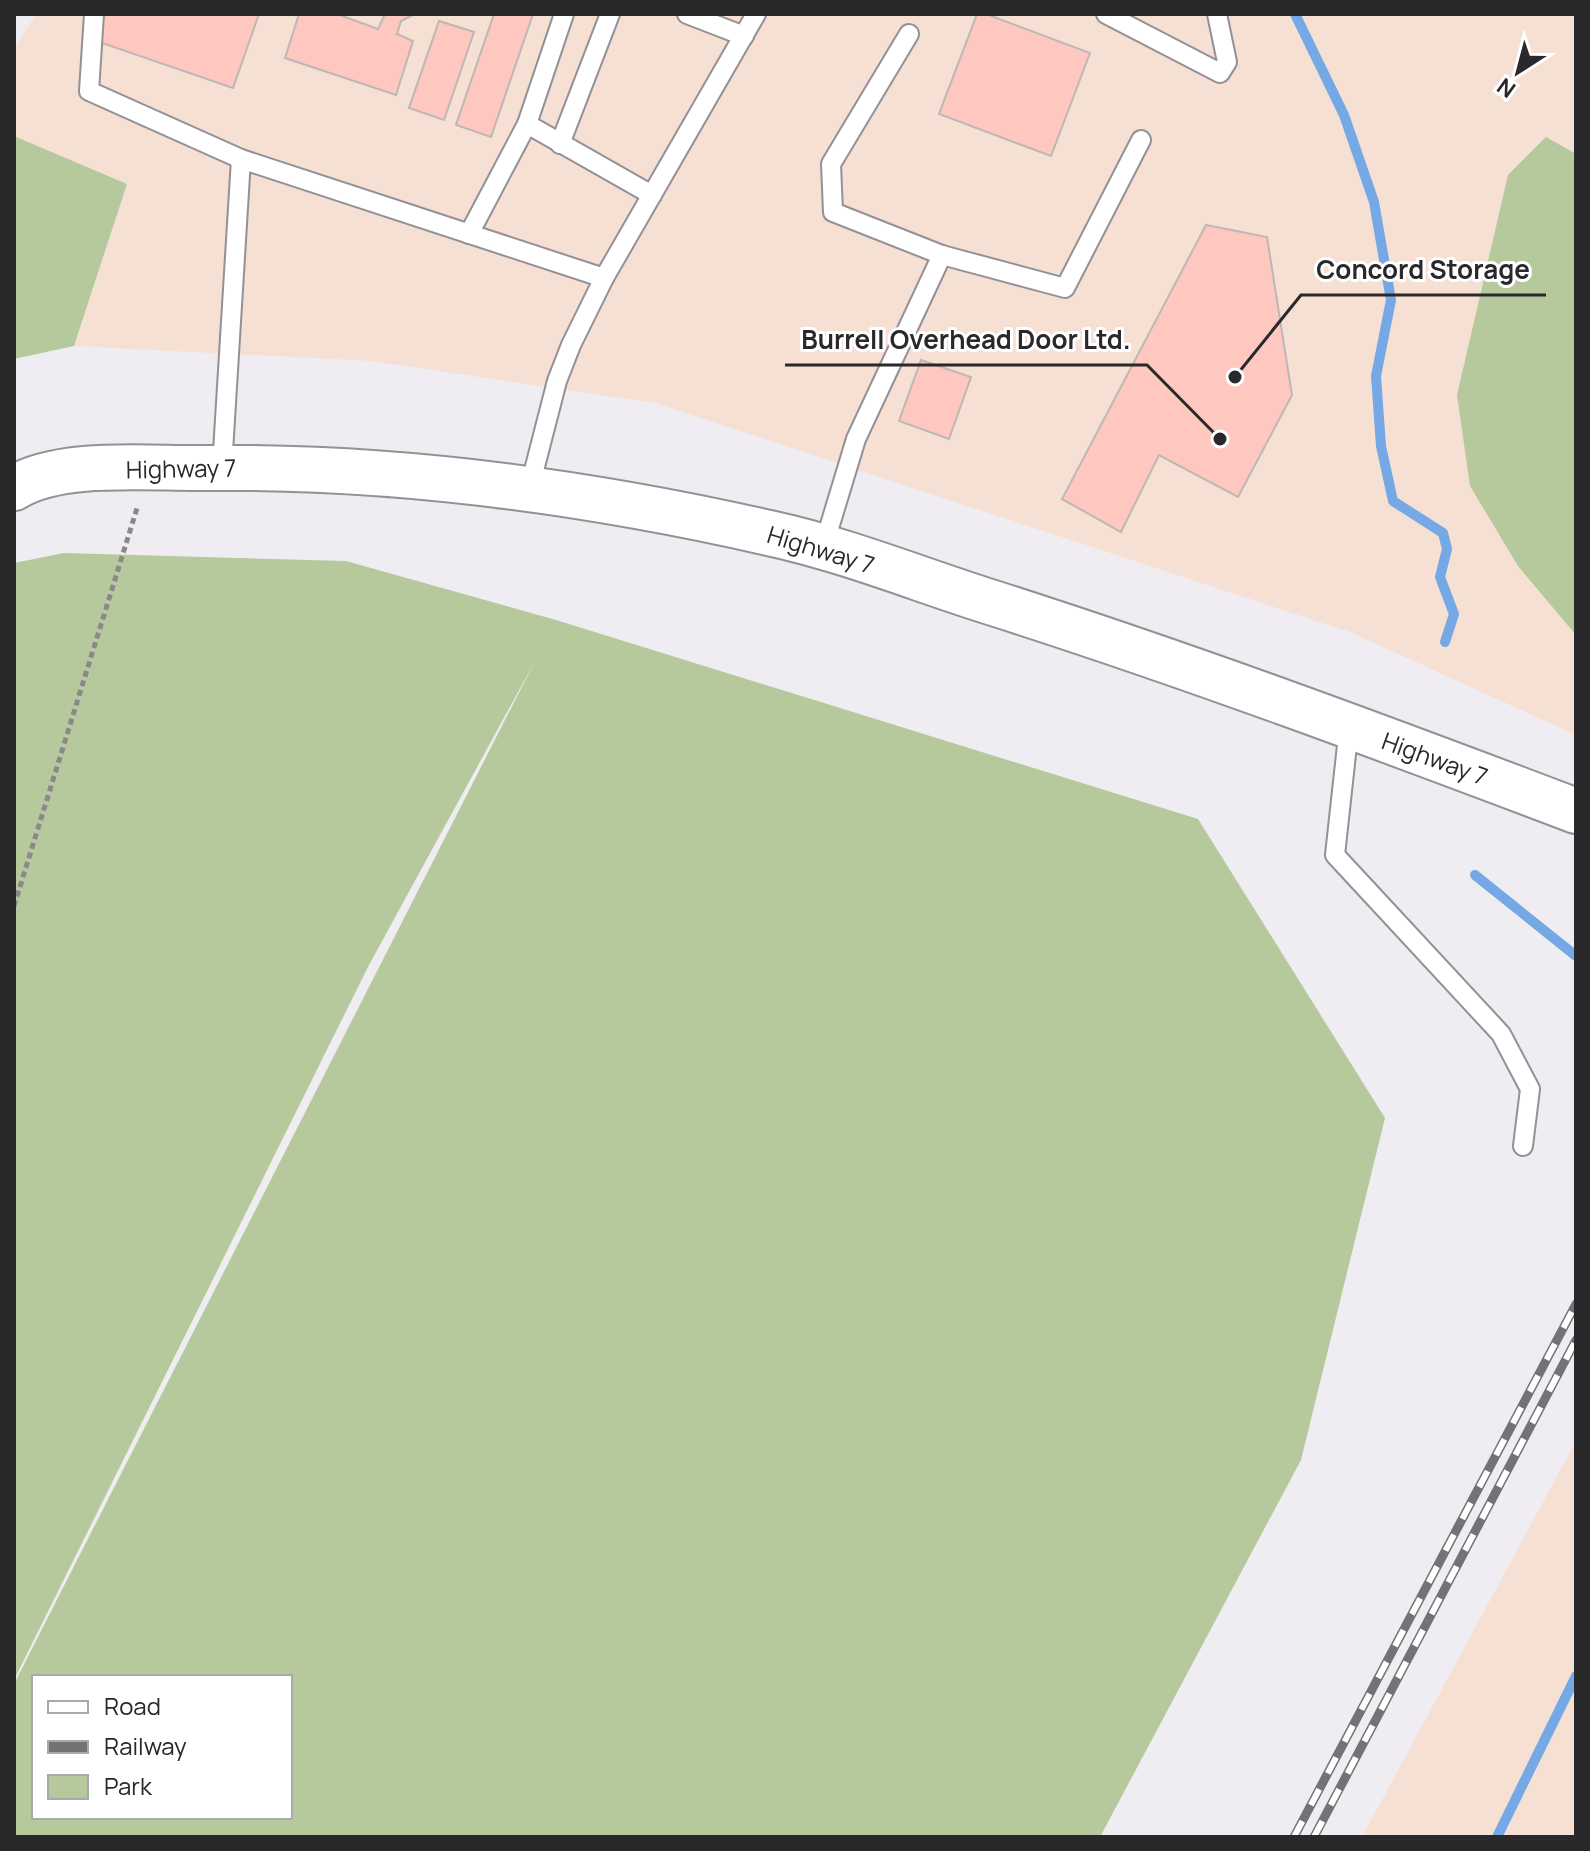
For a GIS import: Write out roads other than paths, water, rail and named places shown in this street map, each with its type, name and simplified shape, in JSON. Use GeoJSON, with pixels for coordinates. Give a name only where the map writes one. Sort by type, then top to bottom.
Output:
{"type":"FeatureCollection","features":[{"type":"Feature","properties":{"kind":"main road","name":"Highway 7"},"geometry":{"type":"LineString","coordinates":[[20,479],[93,469],[222,468],[411,475],[530,486],[774,533],[1202,671],[1576,811]]}},
{"type":"Feature","properties":{"kind":"lane"},"geometry":{"type":"LineString","coordinates":[[94,14],[89,91],[241,159],[604,278]]}},
{"type":"Feature","properties":{"kind":"lane"},"geometry":{"type":"LineString","coordinates":[[469,234],[527,124],[564,14]]}},
{"type":"Feature","properties":{"kind":"lane"},"geometry":{"type":"LineString","coordinates":[[560,144],[610,14]]}},
{"type":"Feature","properties":{"kind":"lane"},"geometry":{"type":"LineString","coordinates":[[687,14],[744,36]]}},
{"type":"Feature","properties":{"kind":"lane"},"geometry":{"type":"LineString","coordinates":[[530,486],[557,381],[604,278],[756,14]]}},
{"type":"Feature","properties":{"kind":"lane"},"geometry":{"type":"LineString","coordinates":[[1106,14],[1220,73],[1227,62],[1217,14]]}},
{"type":"Feature","properties":{"kind":"lane"},"geometry":{"type":"LineString","coordinates":[[909,34],[831,164],[833,212],[942,255],[1065,288],[1141,140]]}},
{"type":"Feature","properties":{"kind":"lane"},"geometry":{"type":"LineString","coordinates":[[527,124],[652,195]]}},
{"type":"Feature","properties":{"kind":"lane"},"geometry":{"type":"LineString","coordinates":[[222,468],[241,159]]}},
{"type":"Feature","properties":{"kind":"lane"},"geometry":{"type":"LineString","coordinates":[[823,548],[856,439],[942,255]]}},
{"type":"Feature","properties":{"kind":"lane"},"geometry":{"type":"LineString","coordinates":[[1349,727],[1335,855],[1501,1034],[1530,1089],[1523,1146]]}},
{"type":"Feature","properties":{"kind":"waterway"},"geometry":{"type":"LineString","coordinates":[[1295,14],[1344,115],[1374,202],[1391,300],[1376,376],[1381,446],[1393,501],[1443,533],[1447,549],[1440,577],[1454,614],[1445,642]]}},
{"type":"Feature","properties":{"kind":"waterway"},"geometry":{"type":"LineString","coordinates":[[1475,875],[1576,956]]}},
{"type":"Feature","properties":{"kind":"waterway"},"geometry":{"type":"LineString","coordinates":[[1497,1837],[1576,1676]]}},
{"type":"Feature","properties":{"kind":"railway"},"geometry":{"type":"LineString","coordinates":[[1294,1837],[1576,1304]]}},
{"type":"Feature","properties":{"kind":"railway"},"geometry":{"type":"LineString","coordinates":[[1314,1837],[1576,1340]]}},
{"type":"Feature","properties":{"kind":"place","name":"Concord Storage"},"geometry":{"type":"Point","coordinates":[1235,377]}},
{"type":"Feature","properties":{"kind":"place","name":"Burrell Overhead Door Ltd."},"geometry":{"type":"Point","coordinates":[1220,439]}}]}
